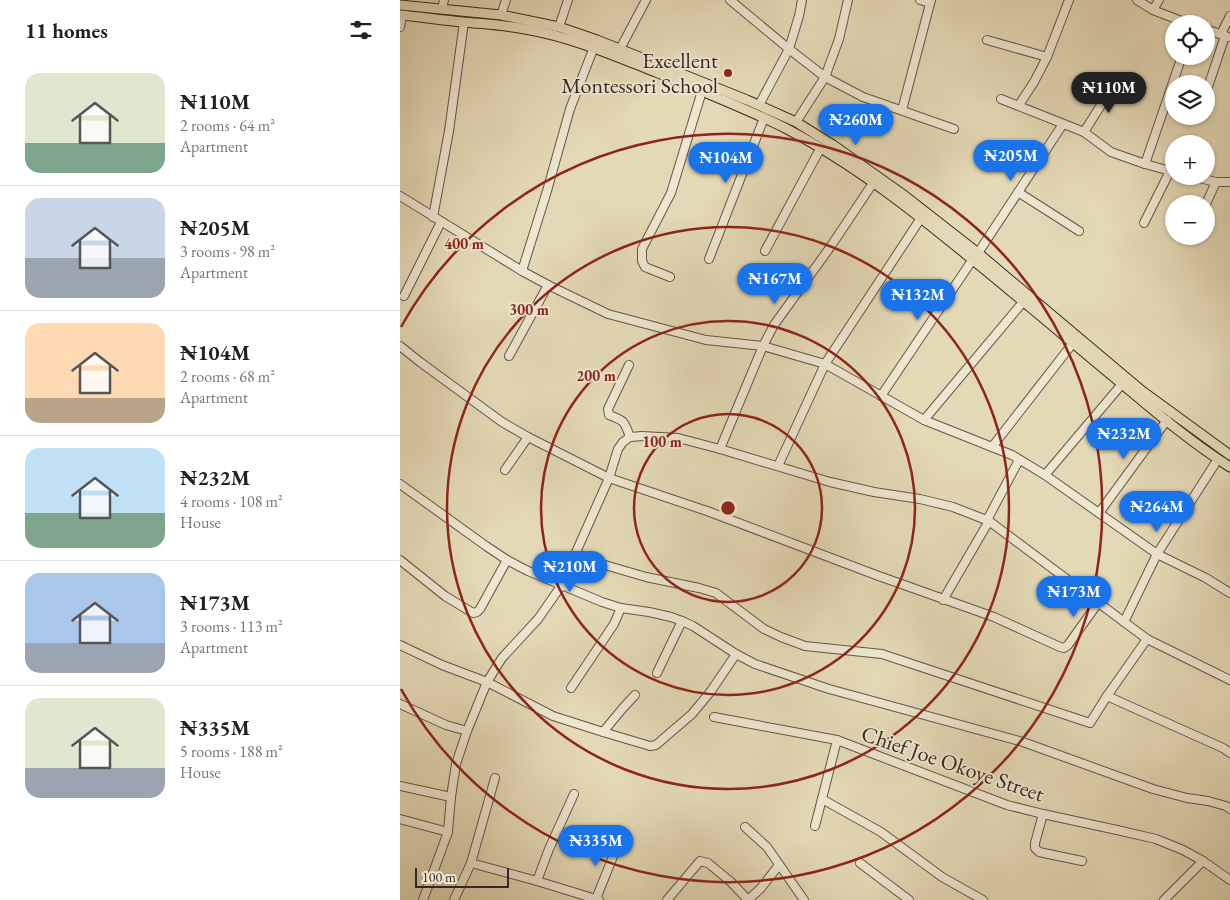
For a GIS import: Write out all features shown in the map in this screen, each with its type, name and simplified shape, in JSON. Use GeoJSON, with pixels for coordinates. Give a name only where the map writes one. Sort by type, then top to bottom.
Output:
{"type":"FeatureCollection","features":[{"type":"Feature","properties":{"kind":"main road"},"geometry":{"type":"LineString","coordinates":[[400,5],[443,4],[559,27],[620,49],[759,105],[796,122],[876,174],[1142,391],[1230,455]]}},
{"type":"Feature","properties":{"kind":"main road"},"geometry":{"type":"LineString","coordinates":[[401,15],[526,29],[594,47],[702,91],[789,131],[820,148],[976,256],[1023,302],[1167,420],[1230,467]]}},
{"type":"Feature","properties":{"kind":"street"},"geometry":{"type":"LineString","coordinates":[[501,15],[506,0]]}},
{"type":"Feature","properties":{"kind":"street"},"geometry":{"type":"LineString","coordinates":[[559,27],[568,0]]}},
{"type":"Feature","properties":{"kind":"street"},"geometry":{"type":"LineString","coordinates":[[620,49],[646,0]]}},
{"type":"Feature","properties":{"kind":"street"},"geometry":{"type":"LineString","coordinates":[[730,0],[788,50],[825,77],[862,97],[954,129]]}},
{"type":"Feature","properties":{"kind":"street"},"geometry":{"type":"LineString","coordinates":[[759,105],[788,50],[802,0]]}},
{"type":"Feature","properties":{"kind":"street"},"geometry":{"type":"LineString","coordinates":[[796,122],[825,77],[839,38],[848,0]]}},
{"type":"Feature","properties":{"kind":"street"},"geometry":{"type":"LineString","coordinates":[[902,110],[930,2],[920,0]]}},
{"type":"Feature","properties":{"kind":"street"},"geometry":{"type":"LineString","coordinates":[[1019,106],[1047,57],[1069,0]]}},
{"type":"Feature","properties":{"kind":"street"},"geometry":{"type":"LineString","coordinates":[[1137,0],[1166,15]]}},
{"type":"Feature","properties":{"kind":"street"},"geometry":{"type":"LineString","coordinates":[[1153,10],[1159,0]]}},
{"type":"Feature","properties":{"kind":"street"},"geometry":{"type":"LineString","coordinates":[[400,27],[401,15]]}},
{"type":"Feature","properties":{"kind":"street"},"geometry":{"type":"LineString","coordinates":[[1212,75],[1230,16]]}},
{"type":"Feature","properties":{"kind":"street"},"geometry":{"type":"LineString","coordinates":[[433,217],[449,131],[464,22]]}},
{"type":"Feature","properties":{"kind":"street"},"geometry":{"type":"LineString","coordinates":[[987,40],[1047,57]]}},
{"type":"Feature","properties":{"kind":"street"},"geometry":{"type":"LineString","coordinates":[[522,271],[570,109],[594,47]]}},
{"type":"Feature","properties":{"kind":"street"},"geometry":{"type":"LineString","coordinates":[[1145,164],[1179,65]]}},
{"type":"Feature","properties":{"kind":"street"},"geometry":{"type":"LineString","coordinates":[[1084,132],[1114,83]]}},
{"type":"Feature","properties":{"kind":"street"},"geometry":{"type":"LineString","coordinates":[[670,277],[645,267],[642,261],[642,249],[671,192],[702,91]]}},
{"type":"Feature","properties":{"kind":"street"},"geometry":{"type":"LineString","coordinates":[[1001,99],[1084,132],[1111,152],[1165,170]]}},
{"type":"Feature","properties":{"kind":"street"},"geometry":{"type":"LineString","coordinates":[[709,259],[764,118]]}},
{"type":"Feature","properties":{"kind":"street"},"geometry":{"type":"LineString","coordinates":[[881,396],[1063,124]]}},
{"type":"Feature","properties":{"kind":"street"},"geometry":{"type":"LineString","coordinates":[[765,251],[820,148]]}},
{"type":"Feature","properties":{"kind":"street"},"geometry":{"type":"LineString","coordinates":[[1210,195],[1216,182],[1230,182]]}},
{"type":"Feature","properties":{"kind":"street"},"geometry":{"type":"LineString","coordinates":[[720,449],[763,346],[774,325],[872,183]]}},
{"type":"Feature","properties":{"kind":"street"},"geometry":{"type":"LineString","coordinates":[[1144,223],[1165,185]]}},
{"type":"Feature","properties":{"kind":"street"},"geometry":{"type":"LineString","coordinates":[[1018,192],[1079,231]]}},
{"type":"Feature","properties":{"kind":"street"},"geometry":{"type":"LineString","coordinates":[[400,196],[522,271],[608,314],[706,340],[763,346],[825,364],[924,420],[1012,455],[1045,475],[1157,554],[1206,578],[1230,593]]}},
{"type":"Feature","properties":{"kind":"street"},"geometry":{"type":"LineString","coordinates":[[778,466],[825,364],[921,218]]}},
{"type":"Feature","properties":{"kind":"street"},"geometry":{"type":"LineString","coordinates":[[404,296],[441,222]]}},
{"type":"Feature","properties":{"kind":"street"},"geometry":{"type":"LineString","coordinates":[[509,356],[548,285]]}},
{"type":"Feature","properties":{"kind":"street"},"geometry":{"type":"LineString","coordinates":[[924,420],[1023,302]]}},
{"type":"Feature","properties":{"kind":"street"},"geometry":{"type":"LineString","coordinates":[[992,447],[1073,343]]}},
{"type":"Feature","properties":{"kind":"street"},"geometry":{"type":"LineString","coordinates":[[400,346],[502,422],[609,478],[707,511],[943,600],[994,616],[1060,647],[1064,648],[1068,645],[1098,603]]}},
{"type":"Feature","properties":{"kind":"street"},"geometry":{"type":"LineString","coordinates":[[629,365],[608,409],[608,413],[622,420],[630,438]]}},
{"type":"Feature","properties":{"kind":"street"},"geometry":{"type":"LineString","coordinates":[[1045,475],[1122,384]]}},
{"type":"Feature","properties":{"kind":"street"},"geometry":{"type":"LineString","coordinates":[[1100,513],[1167,420]]}},
{"type":"Feature","properties":{"kind":"street"},"geometry":{"type":"LineString","coordinates":[[423,900],[448,832],[456,764],[487,682],[502,658],[538,619],[561,586],[609,478],[618,448],[630,438],[642,436],[678,438],[839,484],[953,507],[988,521],[1147,639],[1230,680]]}},
{"type":"Feature","properties":{"kind":"street"},"geometry":{"type":"LineString","coordinates":[[505,470],[528,437]]}},
{"type":"Feature","properties":{"kind":"street"},"geometry":{"type":"LineString","coordinates":[[1124,622],[1157,554],[1218,459]]}},
{"type":"Feature","properties":{"kind":"street"},"geometry":{"type":"LineString","coordinates":[[943,600],[988,521],[1019,460]]}},
{"type":"Feature","properties":{"kind":"street"},"geometry":{"type":"LineString","coordinates":[[400,484],[507,560],[528,571],[602,602],[682,621],[694,626],[736,654],[755,664],[806,682],[1023,742],[1153,789],[1187,798],[1208,801],[1230,809]]}},
{"type":"Feature","properties":{"kind":"street"},"geometry":{"type":"LineString","coordinates":[[576,555],[640,576],[716,593],[764,628],[781,637],[806,646],[882,654],[1090,723],[1147,639]]}},
{"type":"Feature","properties":{"kind":"street"},"geometry":{"type":"LineString","coordinates":[[400,560],[446,596],[473,613],[480,610],[507,560]]}},
{"type":"Feature","properties":{"kind":"street"},"geometry":{"type":"LineString","coordinates":[[570,688],[614,624],[621,608]]}},
{"type":"Feature","properties":{"kind":"street"},"geometry":{"type":"LineString","coordinates":[[657,673],[682,621]]}},
{"type":"Feature","properties":{"kind":"street"},"geometry":{"type":"LineString","coordinates":[[400,645],[442,665],[487,682],[553,716],[650,746],[656,745],[692,714],[711,691],[736,654]]}},
{"type":"Feature","properties":{"kind":"street"},"geometry":{"type":"LineString","coordinates":[[603,732],[635,695]]}},
{"type":"Feature","properties":{"kind":"street"},"geometry":{"type":"LineString","coordinates":[[1107,696],[1223,748],[1230,753]]}},
{"type":"Feature","properties":{"kind":"street"},"geometry":{"type":"LineString","coordinates":[[400,704],[446,725],[467,731]]}},
{"type":"Feature","properties":{"kind":"street","name":"Chief Joe Okoye Street"},"geometry":{"type":"LineString","coordinates":[[714,717],[837,740],[1007,805],[1156,839],[1184,850],[1230,880]]}},
{"type":"Feature","properties":{"kind":"street"},"geometry":{"type":"LineString","coordinates":[[815,826],[837,740]]}},
{"type":"Feature","properties":{"kind":"street"},"geometry":{"type":"LineString","coordinates":[[454,900],[471,863],[495,778]]}},
{"type":"Feature","properties":{"kind":"street"},"geometry":{"type":"LineString","coordinates":[[400,786],[451,797]]}},
{"type":"Feature","properties":{"kind":"street"},"geometry":{"type":"LineString","coordinates":[[537,881],[574,794]]}},
{"type":"Feature","properties":{"kind":"street"},"geometry":{"type":"LineString","coordinates":[[822,799],[881,832],[942,877],[983,900]]}},
{"type":"Feature","properties":{"kind":"street"},"geometry":{"type":"LineString","coordinates":[[1043,814],[1034,843],[1035,848],[1040,852],[1082,861]]}},
{"type":"Feature","properties":{"kind":"street"},"geometry":{"type":"LineString","coordinates":[[400,819],[448,832]]}},
{"type":"Feature","properties":{"kind":"street"},"geometry":{"type":"LineString","coordinates":[[744,827],[767,847],[804,900]]}},
{"type":"Feature","properties":{"kind":"street"},"geometry":{"type":"LineString","coordinates":[[471,863],[597,899],[618,844]]}},
{"type":"Feature","properties":{"kind":"street"},"geometry":{"type":"LineString","coordinates":[[667,900],[700,861],[708,863],[731,882],[748,900],[761,888],[779,865]]}},
{"type":"Feature","properties":{"kind":"street"},"geometry":{"type":"LineString","coordinates":[[1164,900],[1203,861]]}},
{"type":"Feature","properties":{"kind":"street"},"geometry":{"type":"LineString","coordinates":[[860,863],[909,900]]}},
{"type":"Feature","properties":{"kind":"place","name":"Excellent Montessori School"},"geometry":{"type":"Point","coordinates":[728,73]}}]}
